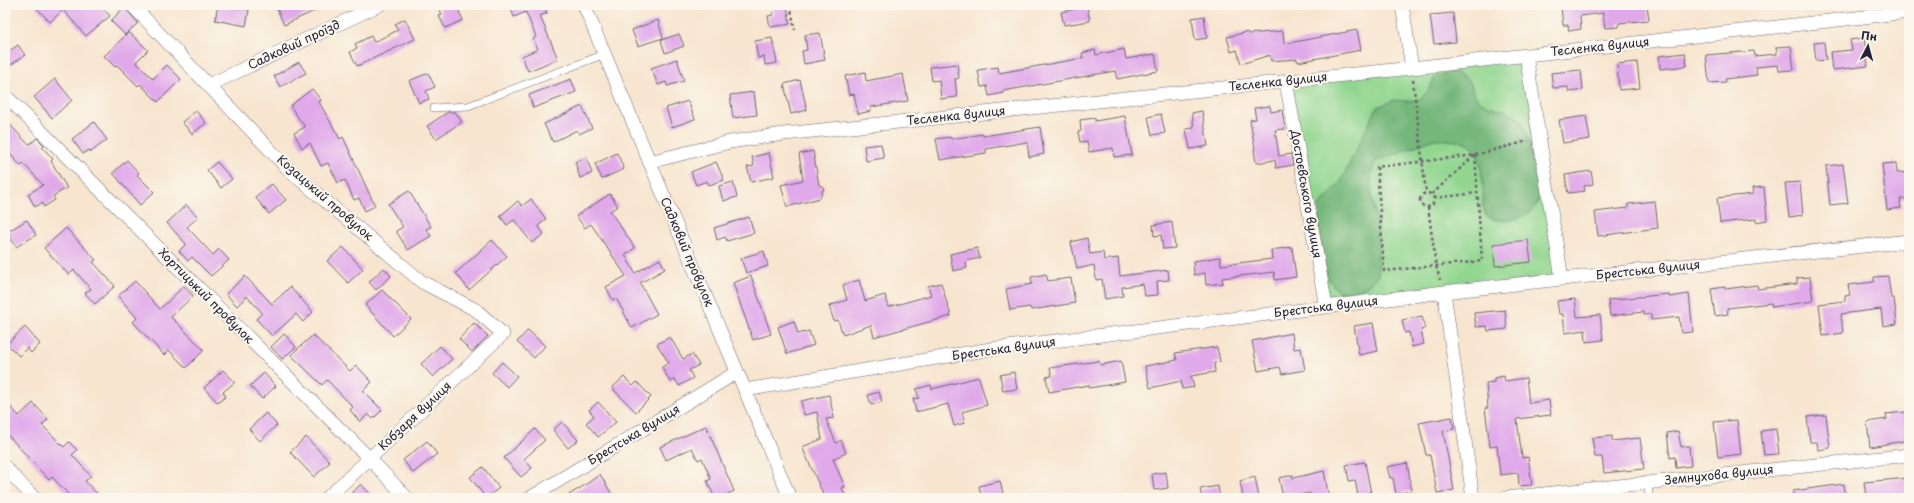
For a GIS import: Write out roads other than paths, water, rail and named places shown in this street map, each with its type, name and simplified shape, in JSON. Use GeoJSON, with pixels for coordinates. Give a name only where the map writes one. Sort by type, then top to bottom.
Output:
{"type":"FeatureCollection","features":[{"type":"Feature","properties":{"kind":"street","name":"Козацький провулок"},"geometry":{"type":"LineString","coordinates":[[132,5],[291,172],[422,282],[476,310],[503,334]]}},
{"type":"Feature","properties":{"kind":"street","name":"Садковий проїзд"},"geometry":{"type":"LineString","coordinates":[[209,86],[379,5]]}},
{"type":"Feature","properties":{"kind":"street","name":"Садковий провулок"},"geometry":{"type":"LineString","coordinates":[[584,5],[790,498]]}},
{"type":"Feature","properties":{"kind":"street"},"geometry":{"type":"LineString","coordinates":[[1402,5],[1412,68]]}},
{"type":"Feature","properties":{"kind":"street","name":"Тесленка вулиця"},"geometry":{"type":"LineString","coordinates":[[649,162],[730,142],[784,134],[1412,68],[1909,12]]}},
{"type":"Feature","properties":{"kind":"street"},"geometry":{"type":"LineString","coordinates":[[1526,55],[1562,279]]}},
{"type":"Feature","properties":{"kind":"street","name":"Достоєвського вулиця"},"geometry":{"type":"LineString","coordinates":[[1286,81],[1326,307]]}},
{"type":"Feature","properties":{"kind":"street","name":"Хортицький провулок"},"geometry":{"type":"LineString","coordinates":[[5,95],[369,458],[406,498]]}},
{"type":"Feature","properties":{"kind":"street","name":"Брестська вулиця"},"geometry":{"type":"LineString","coordinates":[[745,390],[991,350],[1326,307],[1444,292],[1909,241]]}},
{"type":"Feature","properties":{"kind":"street"},"geometry":{"type":"LineString","coordinates":[[1444,292],[1473,498]]}},
{"type":"Feature","properties":{"kind":"street","name":"Кобзаря вулиця"},"geometry":{"type":"LineString","coordinates":[[327,498],[503,334]]}},
{"type":"Feature","properties":{"kind":"street","name":"Брестська вулиця"},"geometry":{"type":"LineString","coordinates":[[530,498],[737,372]]}},
{"type":"Feature","properties":{"kind":"street","name":"Земнухова вулиця"},"geometry":{"type":"LineString","coordinates":[[1505,498],[1909,455]]}},
{"type":"Feature","properties":{"kind":"street"},"geometry":{"type":"LineString","coordinates":[[5,467],[34,498]]}},
{"type":"Feature","properties":{"kind":"lane"},"geometry":{"type":"LineString","coordinates":[[434,108],[468,106],[605,54]]}},
{"type":"Feature","properties":{"kind":"lane"},"geometry":{"type":"LineString","coordinates":[[1648,483],[1648,498]]}}]}
